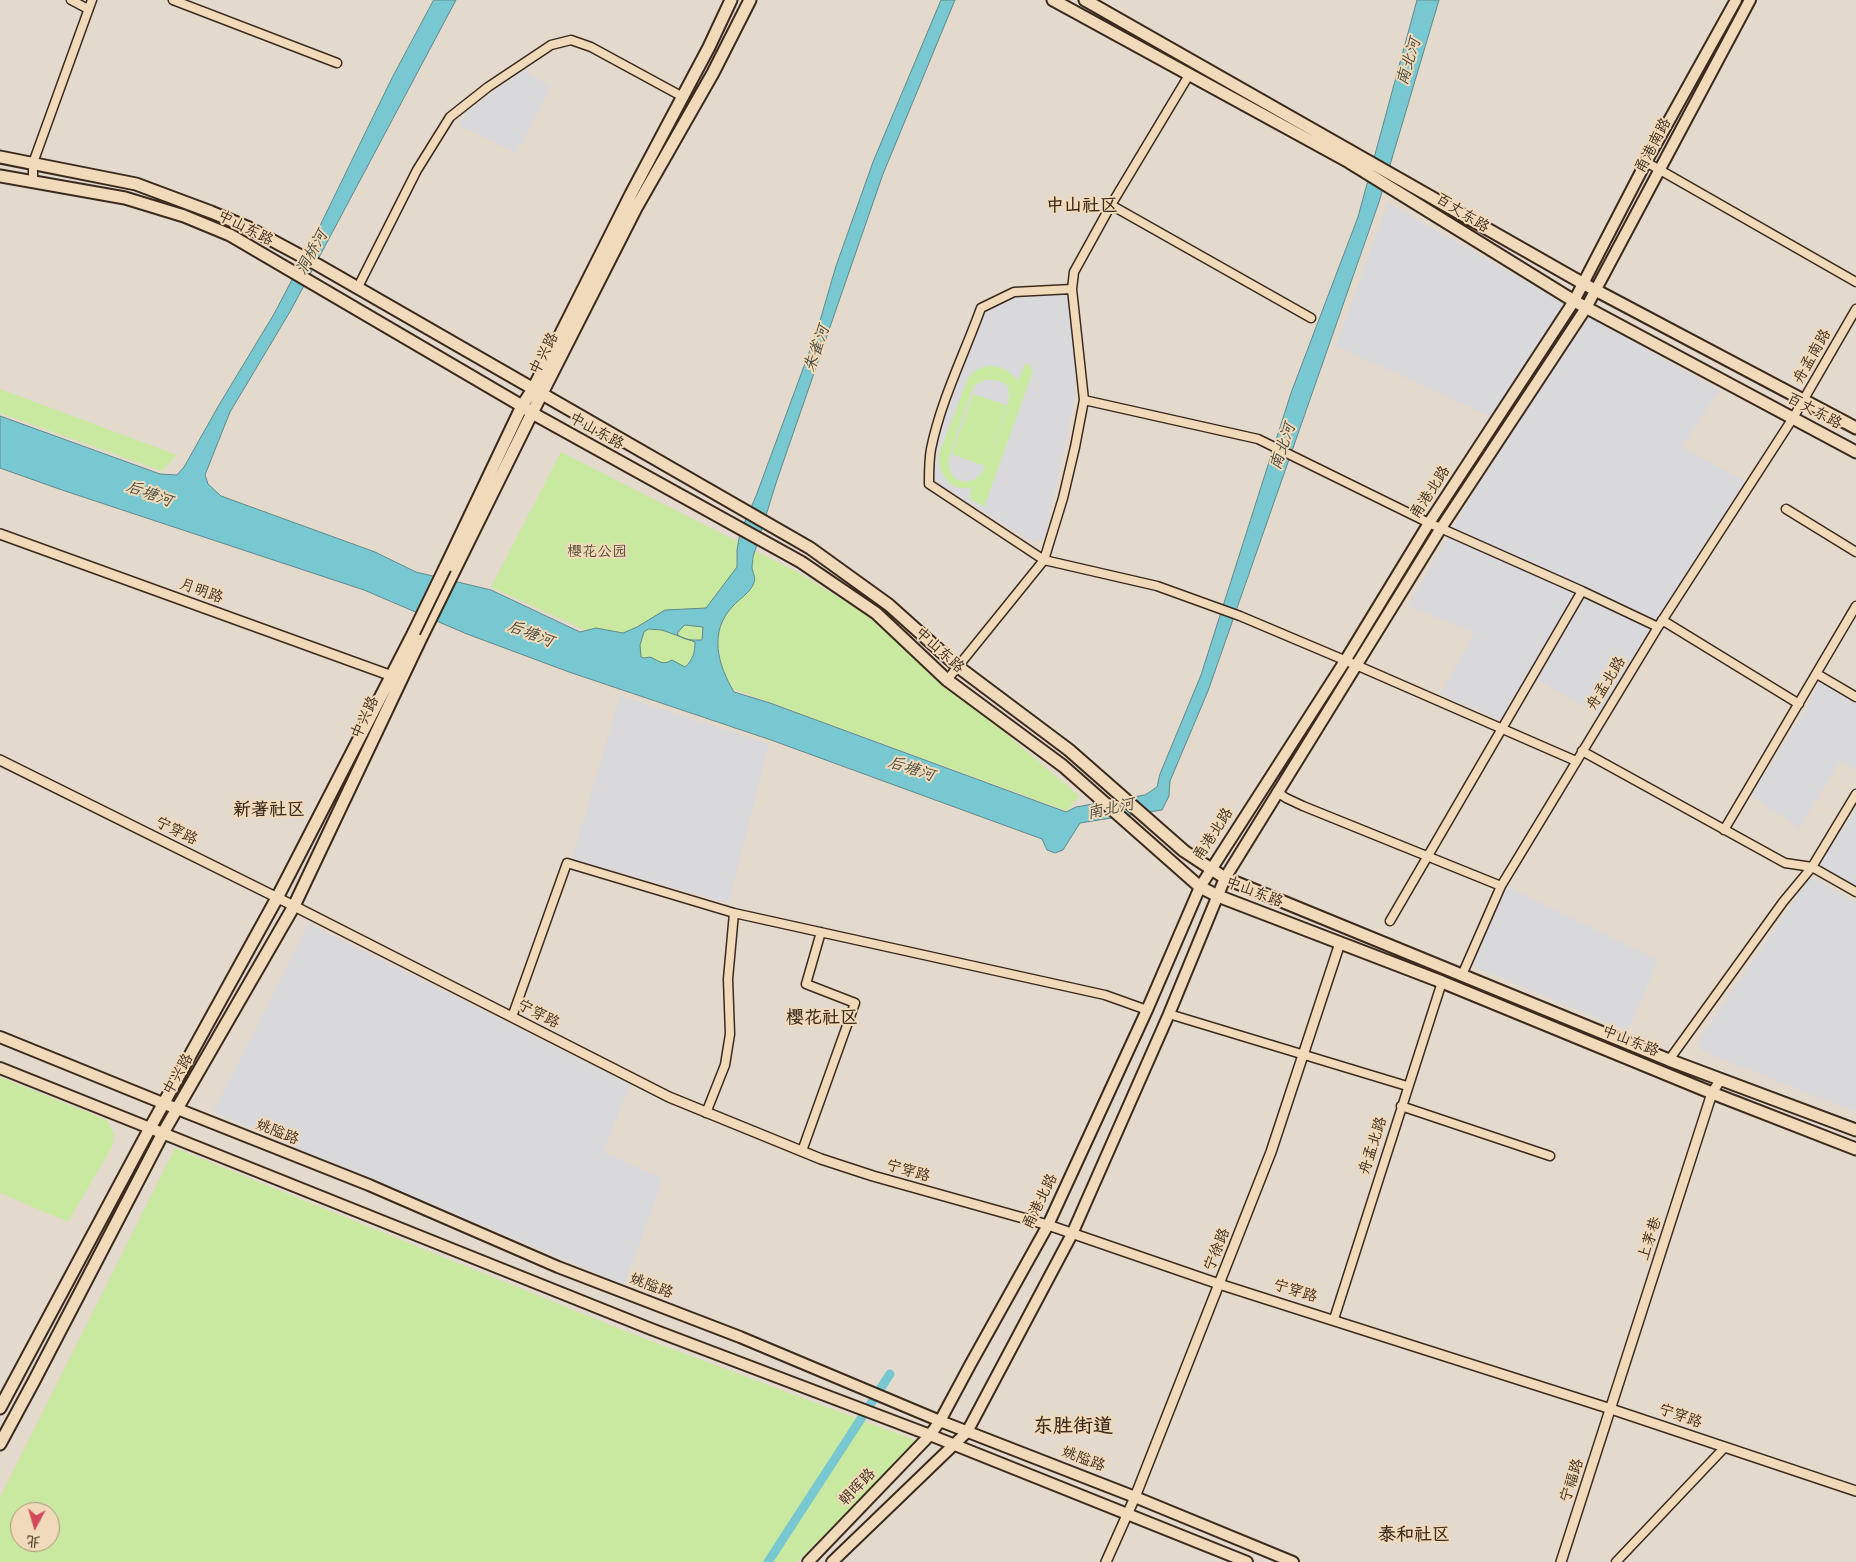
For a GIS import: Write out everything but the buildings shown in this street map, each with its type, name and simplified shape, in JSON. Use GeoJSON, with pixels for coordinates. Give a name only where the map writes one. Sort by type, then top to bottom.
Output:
{"type":"FeatureCollection","features":[{"type":"Feature","properties":{"kind":"main road","name":"中兴路"},"geometry":{"type":"LineString","coordinates":[[0,1444],[163,1133],[294,906],[418,635],[532,413],[538,391],[631,194],[709,47],[731,0]]}},
{"type":"Feature","properties":{"kind":"main road","name":"中兴路"},"geometry":{"type":"LineString","coordinates":[[450,570],[522,406],[538,391],[636,208],[713,73],[750,0]]}},
{"type":"Feature","properties":{"kind":"main road","name":"百丈东路"},"geometry":{"type":"LineString","coordinates":[[1053,0],[1349,162],[1586,308],[1856,452]]}},
{"type":"Feature","properties":{"kind":"main road","name":"百丈东路"},"geometry":{"type":"LineString","coordinates":[[1085,0],[1584,284],[1856,428]]}},
{"type":"Feature","properties":{"kind":"main road","name":"甬港南路"},"geometry":{"type":"LineString","coordinates":[[1584,284],[1646,162],[1736,0]]}},
{"type":"Feature","properties":{"kind":"main road","name":"甬港南路"},"geometry":{"type":"LineString","coordinates":[[1586,308],[1750,0]]}},
{"type":"Feature","properties":{"kind":"main road","name":"中山东路"},"geometry":{"type":"LineString","coordinates":[[0,157],[136,184],[249,228],[358,287],[810,548],[889,605],[957,666],[1069,750],[1184,851],[1225,878],[1670,1060],[1856,1130]]}},
{"type":"Feature","properties":{"kind":"main road","name":"中山东路"},"geometry":{"type":"LineString","coordinates":[[0,176],[125,198],[184,216],[230,235],[532,413],[802,562],[876,614],[947,680],[1062,766],[1200,887],[1218,896],[1442,982],[1712,1093],[1856,1149]]}},
{"type":"Feature","properties":{"kind":"main road","name":"甬港北路"},"geometry":{"type":"LineString","coordinates":[[930,1435],[940,1422],[1048,1225],[1210,868],[1345,661],[1429,523],[1584,284]]}},
{"type":"Feature","properties":{"kind":"main road","name":"甬港北路"},"geometry":{"type":"LineString","coordinates":[[955,1445],[967,1432],[1072,1234],[1169,1014],[1225,878],[1441,528],[1586,308]]}},
{"type":"Feature","properties":{"kind":"main road","name":"中兴路"},"geometry":{"type":"LineString","coordinates":[[0,1408],[150,1128],[278,898],[392,676],[418,635]]}},
{"type":"Feature","properties":{"kind":"main road","name":"姚隘路"},"geometry":{"type":"LineString","coordinates":[[0,1037],[369,1185],[558,1267],[731,1334],[940,1422],[1136,1497],[1293,1562]]}},
{"type":"Feature","properties":{"kind":"main road"},"geometry":{"type":"LineString","coordinates":[[0,1068],[650,1329],[930,1435],[1246,1562]]}},
{"type":"Feature","properties":{"kind":"main road","name":"朝晖路"},"geometry":{"type":"LineString","coordinates":[[808,1562],[930,1435]]}},
{"type":"Feature","properties":{"kind":"main road"},"geometry":{"type":"LineString","coordinates":[[832,1562],[955,1445]]}},
{"type":"Feature","properties":{"kind":"street"},"geometry":{"type":"LineString","coordinates":[[71,0],[88,9]]}},
{"type":"Feature","properties":{"kind":"street"},"geometry":{"type":"LineString","coordinates":[[33,181],[33,163],[92,0]]}},
{"type":"Feature","properties":{"kind":"street"},"geometry":{"type":"LineString","coordinates":[[173,0],[337,63]]}},
{"type":"Feature","properties":{"kind":"street"},"geometry":{"type":"LineString","coordinates":[[358,287],[417,170],[450,117],[488,87],[551,45],[571,40],[590,47],[682,97]]}},
{"type":"Feature","properties":{"kind":"street"},"geometry":{"type":"LineString","coordinates":[[947,680],[1044,560],[1063,498],[1084,400],[1072,289],[1074,272],[1111,205],[1189,75]]}},
{"type":"Feature","properties":{"kind":"street"},"geometry":{"type":"LineString","coordinates":[[1646,162],[1856,282]]}},
{"type":"Feature","properties":{"kind":"street"},"geometry":{"type":"LineString","coordinates":[[1111,205],[1311,318]]}},
{"type":"Feature","properties":{"kind":"street"},"geometry":{"type":"LineString","coordinates":[[1072,289],[1014,292],[981,308],[966,351],[951,383],[931,450],[928,484],[1044,560],[1157,586],[1236,615],[1576,760]]}},
{"type":"Feature","properties":{"kind":"street","name":"舟孟南路"},"geometry":{"type":"LineString","coordinates":[[1793,418],[1856,309]]}},
{"type":"Feature","properties":{"kind":"street"},"geometry":{"type":"LineString","coordinates":[[1084,400],[1258,439],[1429,523],[1660,624],[1799,704]]}},
{"type":"Feature","properties":{"kind":"street","name":"舟孟北路"},"geometry":{"type":"LineString","coordinates":[[1462,974],[1501,886],[1576,760],[1660,624],[1793,418]]}},
{"type":"Feature","properties":{"kind":"street"},"geometry":{"type":"LineString","coordinates":[[1786,509],[1856,552]]}},
{"type":"Feature","properties":{"kind":"street","name":"月明路"},"geometry":{"type":"LineString","coordinates":[[0,534],[392,676]]}},
{"type":"Feature","properties":{"kind":"street"},"geometry":{"type":"LineString","coordinates":[[1390,921],[1582,590]]}},
{"type":"Feature","properties":{"kind":"street"},"geometry":{"type":"LineString","coordinates":[[1724,830],[1856,606]]}},
{"type":"Feature","properties":{"kind":"street"},"geometry":{"type":"LineString","coordinates":[[1817,674],[1856,697]]}},
{"type":"Feature","properties":{"kind":"street"},"geometry":{"type":"LineString","coordinates":[[1582,751],[1785,863],[1812,867],[1856,892]]}},
{"type":"Feature","properties":{"kind":"street","name":"宁穿路"},"geometry":{"type":"LineString","coordinates":[[0,760],[294,906],[669,1097],[802,1151],[873,1176],[1048,1225],[1219,1284],[1611,1408],[1856,1491]]}},
{"type":"Feature","properties":{"kind":"street"},"geometry":{"type":"LineString","coordinates":[[1278,792],[1303,806],[1501,886]]}},
{"type":"Feature","properties":{"kind":"street"},"geometry":{"type":"LineString","coordinates":[[1670,1060],[1783,902],[1812,867],[1856,794]]}},
{"type":"Feature","properties":{"kind":"street"},"geometry":{"type":"LineString","coordinates":[[512,1017],[567,863],[734,913],[1104,995],[1147,1010]]}},
{"type":"Feature","properties":{"kind":"street"},"geometry":{"type":"LineString","coordinates":[[706,1113],[725,1066],[730,1034],[728,979],[734,913]]}},
{"type":"Feature","properties":{"kind":"street"},"geometry":{"type":"LineString","coordinates":[[802,1151],[855,1003],[806,984],[821,932]]}},
{"type":"Feature","properties":{"kind":"street","name":"宁徐路"},"geometry":{"type":"LineString","coordinates":[[1106,1562],[1136,1497],[1271,1152],[1340,943]]}},
{"type":"Feature","properties":{"kind":"street","name":"舟孟北路"},"geometry":{"type":"LineString","coordinates":[[1334,1319],[1407,1086],[1442,982]]}},
{"type":"Feature","properties":{"kind":"street"},"geometry":{"type":"LineString","coordinates":[[1169,1014],[1407,1086]]}},
{"type":"Feature","properties":{"kind":"street","name":"上茅巷"},"geometry":{"type":"LineString","coordinates":[[1611,1408],[1712,1093],[1721,1080]]}},
{"type":"Feature","properties":{"kind":"street"},"geometry":{"type":"LineString","coordinates":[[1401,1106],[1550,1156]]}},
{"type":"Feature","properties":{"kind":"street","name":"宁福路"},"geometry":{"type":"LineString","coordinates":[[1561,1562],[1611,1408]]}},
{"type":"Feature","properties":{"kind":"street"},"geometry":{"type":"LineString","coordinates":[[1616,1562],[1725,1447]]}},
{"type":"Feature","properties":{"kind":"shaded area"},"geometry":{"type":"Polygon","coordinates":[[[524,69],[550,88],[516,153],[459,125],[466,112],[524,69]]]}},
{"type":"Feature","properties":{"kind":"shaded area"},"geometry":{"type":"Polygon","coordinates":[[[1388,203],[1719,390],[1682,447],[1746,482],[1600,715],[1529,675],[1504,722],[1440,694],[1475,633],[1408,606],[1511,426],[1336,346],[1388,203]]]}},
{"type":"Feature","properties":{"kind":"shaded area"},"geometry":{"type":"Polygon","coordinates":[[[1016,294],[1069,294],[1075,344],[1075,397],[1045,537],[1039,542],[1031,541],[939,484],[933,476],[939,432],[952,386],[964,363],[983,311],[1016,294]]]}},
{"type":"Feature","properties":{"kind":"shaded area"},"geometry":{"type":"Polygon","coordinates":[[[1820,680],[1856,699],[1856,770],[1840,761],[1799,828],[1751,795],[1804,712],[1820,680]]]}},
{"type":"Feature","properties":{"kind":"shaded area"},"geometry":{"type":"Polygon","coordinates":[[[620,696],[769,744],[728,903],[572,859],[620,696]]]}},
{"type":"Feature","properties":{"kind":"shaded area"},"geometry":{"type":"Polygon","coordinates":[[[1856,808],[1856,887],[1818,865],[1856,808]]]}},
{"type":"Feature","properties":{"kind":"shaded area"},"geometry":{"type":"Polygon","coordinates":[[[1813,877],[1856,903],[1856,1112],[1711,1055],[1701,1050],[1699,1040],[1808,880],[1813,877]]]}},
{"type":"Feature","properties":{"kind":"shaded area"},"geometry":{"type":"Polygon","coordinates":[[[1504,885],[1658,960],[1628,1031],[1479,969],[1472,964],[1504,885]]]}},
{"type":"Feature","properties":{"kind":"shaded area"},"geometry":{"type":"Polygon","coordinates":[[[309,924],[630,1085],[603,1152],[663,1179],[624,1285],[213,1112],[309,924]]]}},
{"type":"Feature","properties":{"kind":"green space"},"geometry":{"type":"Polygon","coordinates":[[[1025,364],[1029,364],[1033,371],[984,507],[969,498],[972,487],[958,487],[952,485],[947,480],[940,468],[939,454],[968,378],[974,372],[987,366],[1000,367],[1007,370],[1018,381],[1025,364]],[[984,380],[975,385],[971,393],[949,458],[949,467],[956,479],[969,481],[975,479],[981,474],[985,466],[952,454],[973,394],[1007,405],[991,451],[1005,414],[1009,398],[1007,386],[1003,382],[984,380]]]}},
{"type":"Feature","properties":{"kind":"green space"},"geometry":{"type":"Polygon","coordinates":[[[0,389],[177,455],[162,471],[0,413],[0,389]]]}},
{"type":"Feature","properties":{"kind":"green space","name":"樱花公园"},"geometry":{"type":"Polygon","coordinates":[[[561,452],[799,573],[864,613],[1079,796],[1067,811],[744,693],[658,666],[491,587],[561,452]]]}},
{"type":"Feature","properties":{"kind":"green space"},"geometry":{"type":"Polygon","coordinates":[[[0,1077],[107,1120],[114,1134],[112,1147],[68,1222],[0,1193],[0,1077]]]}},
{"type":"Feature","properties":{"kind":"green space"},"geometry":{"type":"Polygon","coordinates":[[[175,1148],[635,1335],[917,1441],[797,1562],[0,1562],[0,1497],[175,1148]]]}},
{"type":"Feature","properties":{"kind":"water"},"geometry":{"type":"Polygon","coordinates":[[[434,0],[456,0],[291,310],[230,412],[205,475],[208,484],[221,496],[375,552],[416,572],[491,590],[580,632],[596,628],[623,633],[665,610],[706,608],[737,567],[740,533],[756,496],[817,331],[836,266],[873,162],[941,0],[955,0],[883,174],[777,480],[753,557],[754,583],[750,590],[725,616],[720,627],[718,649],[728,682],[734,692],[770,703],[1066,812],[1076,807],[1145,795],[1157,787],[1160,774],[1201,675],[1291,393],[1358,217],[1417,0],[1439,0],[1379,202],[1208,691],[1170,781],[1169,796],[1162,810],[1080,823],[1063,850],[1055,853],[1047,850],[1042,839],[771,740],[569,672],[467,634],[364,590],[0,468],[0,416],[160,474],[177,475],[184,467],[274,314],[314,238],[392,78],[434,0]],[[685,625],[677,634],[681,637],[662,630],[649,629],[644,632],[640,645],[641,657],[650,657],[663,663],[672,660],[685,667],[692,659],[695,646],[695,642],[688,639],[702,640],[703,627],[685,625]]]}},
{"type":"Feature","properties":{"kind":"waterway"},"geometry":{"type":"LineString","coordinates":[[768,1562],[890,1374]]}},
{"type":"Feature","properties":{"kind":"district","name":"中山社区"},"geometry":{"type":"Point","coordinates":[1082,207]}},
{"type":"Feature","properties":{"kind":"district","name":"新著社区"},"geometry":{"type":"Point","coordinates":[269,811]}},
{"type":"Feature","properties":{"kind":"district","name":"樱花社区"},"geometry":{"type":"Point","coordinates":[822,1019]}},
{"type":"Feature","properties":{"kind":"district","name":"东胜街道"},"geometry":{"type":"Point","coordinates":[1073,1428]}},
{"type":"Feature","properties":{"kind":"district","name":"泰和社区"},"geometry":{"type":"Point","coordinates":[1414,1536]}},
{"type":"Feature","properties":{"kind":"water label","name":"南北河"},"geometry":{"type":"Point","coordinates":[1410,62]}},
{"type":"Feature","properties":{"kind":"water label","name":"洞桥河"},"geometry":{"type":"Point","coordinates":[313,253]}},
{"type":"Feature","properties":{"kind":"water label","name":"朱雀河"},"geometry":{"type":"Point","coordinates":[818,349]}},
{"type":"Feature","properties":{"kind":"water label","name":"南北河"},"geometry":{"type":"Point","coordinates":[1284,447]}},
{"type":"Feature","properties":{"kind":"water label","name":"后塘河"},"geometry":{"type":"Point","coordinates":[149,495]}},
{"type":"Feature","properties":{"kind":"water label","name":"后塘河"},"geometry":{"type":"Point","coordinates":[530,635]}},
{"type":"Feature","properties":{"kind":"water label","name":"后塘河"},"geometry":{"type":"Point","coordinates":[911,770]}},
{"type":"Feature","properties":{"kind":"water label","name":"南北河"},"geometry":{"type":"Point","coordinates":[1111,810]}}]}
